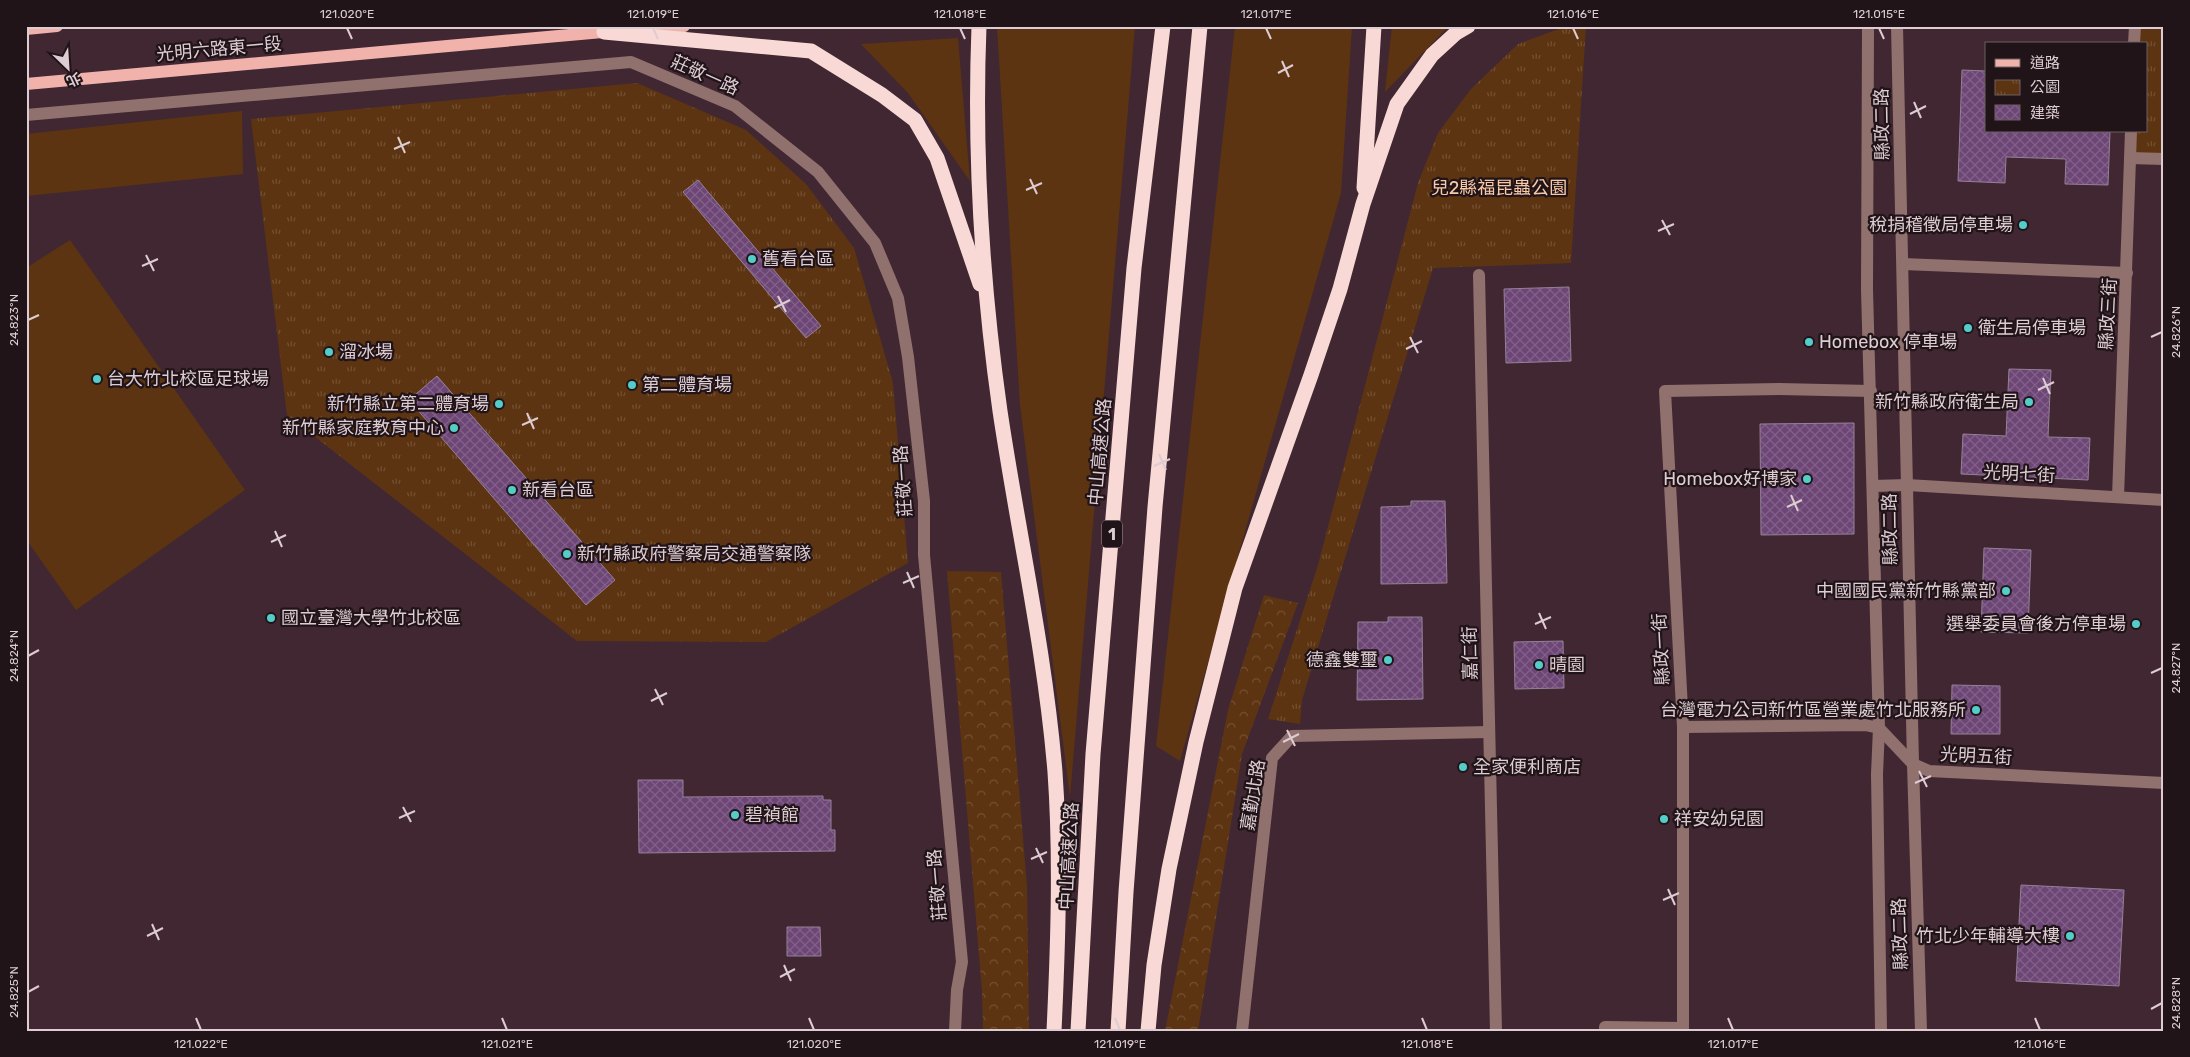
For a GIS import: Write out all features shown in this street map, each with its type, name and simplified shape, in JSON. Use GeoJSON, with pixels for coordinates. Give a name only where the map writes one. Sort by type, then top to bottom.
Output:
{"type":"FeatureCollection","features":[{"type":"Feature","properties":{"kind":"highway"},"geometry":{"type":"LineString","coordinates":[[979,26],[978,157],[987,306],[1003,430],[1043,662],[1054,771],[1059,857],[1058,954],[1054,1031]]}},
{"type":"Feature","properties":{"kind":"highway"},"geometry":{"type":"LineString","coordinates":[[1363,204],[1374,26]]}},
{"type":"Feature","properties":{"kind":"highway"},"geometry":{"type":"LineString","coordinates":[[1148,1031],[1154,965],[1169,869],[1196,742],[1235,588],[1340,289],[1363,204],[1397,104],[1432,55],[1456,33],[1468,26]]}},
{"type":"Feature","properties":{"kind":"highway"},"geometry":{"type":"LineString","coordinates":[[604,32],[811,51],[882,95],[915,120],[937,158],[987,306]]}},
{"type":"Feature","properties":{"kind":"highway","name":"中山高速公路"},"geometry":{"type":"LineString","coordinates":[[1078,1031],[1094,754],[1134,268],[1162,33]]}},
{"type":"Feature","properties":{"kind":"highway"},"geometry":{"type":"LineString","coordinates":[[1118,1031],[1126,892],[1155,507],[1200,33]]}},
{"type":"Feature","properties":{"kind":"main road"},"geometry":{"type":"LineString","coordinates":[[26,29],[57,26]]}},
{"type":"Feature","properties":{"kind":"main road","name":"光明六路東一段"},"geometry":{"type":"LineString","coordinates":[[26,84],[684,26]]}},
{"type":"Feature","properties":{"kind":"street","name":"縣政二路"},"geometry":{"type":"LineString","coordinates":[[1868,26],[1867,290],[1879,728],[1877,774],[1881,1031]]}},
{"type":"Feature","properties":{"kind":"street","name":"縣政二路"},"geometry":{"type":"LineString","coordinates":[[1898,26],[1912,764],[1921,1031]]}},
{"type":"Feature","properties":{"kind":"street"},"geometry":{"type":"LineString","coordinates":[[2134,42],[2135,26]]}},
{"type":"Feature","properties":{"kind":"street","name":"莊敬一路"},"geometry":{"type":"LineString","coordinates":[[26,115],[631,62],[735,106],[818,172],[876,243],[898,298],[908,357],[924,501],[924,555],[962,962],[957,990],[955,1031]]}},
{"type":"Feature","properties":{"kind":"street","name":"縣政三街"},"geometry":{"type":"LineString","coordinates":[[2118,497],[2131,132]]}},
{"type":"Feature","properties":{"kind":"street"},"geometry":{"type":"LineString","coordinates":[[2130,158],[2164,159]]}},
{"type":"Feature","properties":{"kind":"street"},"geometry":{"type":"LineString","coordinates":[[1903,264],[2127,273]]}},
{"type":"Feature","properties":{"kind":"street","name":"嘉仁街"},"geometry":{"type":"LineString","coordinates":[[1479,275],[1496,1031]]}},
{"type":"Feature","properties":{"kind":"street","name":"縣政一街"},"geometry":{"type":"LineString","coordinates":[[1605,1031],[1605,1027],[1683,1028],[1683,727],[1665,391],[1779,389],[1871,391]]}},
{"type":"Feature","properties":{"kind":"street","name":"光明七街"},"geometry":{"type":"LineString","coordinates":[[1873,486],[1907,485],[2164,500]]}},
{"type":"Feature","properties":{"kind":"street"},"geometry":{"type":"LineString","coordinates":[[1683,727],[1865,725],[1879,728],[1912,764]]}},
{"type":"Feature","properties":{"kind":"street","name":"嘉勤北路"},"geometry":{"type":"LineString","coordinates":[[1242,1031],[1272,758],[1292,736],[1489,732]]}},
{"type":"Feature","properties":{"kind":"street","name":"光明五街"},"geometry":{"type":"LineString","coordinates":[[1912,764],[1929,771],[2164,784]]}},
{"type":"Feature","properties":{"kind":"green space"},"geometry":{"type":"Polygon","coordinates":[[[997,26],[1135,26],[1070,797],[1020,405],[997,26]]]}},
{"type":"Feature","properties":{"kind":"green space"},"geometry":{"type":"Polygon","coordinates":[[[1235,26],[1352,26],[1341,193],[1180,761],[1156,746],[1235,26]]]}},
{"type":"Feature","properties":{"kind":"green space"},"geometry":{"type":"Polygon","coordinates":[[[1392,26],[1449,26],[1385,92],[1392,26]]]}},
{"type":"Feature","properties":{"kind":"green space","name":"兒2縣福昆蟲公園"},"geometry":{"type":"Polygon","coordinates":[[[1567,26],[1586,26],[1571,263],[1433,268],[1302,700],[1300,724],[1268,719],[1318,565],[1418,183],[1438,133],[1471,89],[1518,44],[1567,26]]]}},
{"type":"Feature","properties":{"kind":"green space"},"geometry":{"type":"Polygon","coordinates":[[[2135,27],[2164,28],[2164,159],[2130,158],[2131,132],[2148,132],[2148,42],[2134,42],[2135,27]]]}},
{"type":"Feature","properties":{"kind":"green space"},"geometry":{"type":"Polygon","coordinates":[[[958,38],[970,181],[908,93],[861,44],[958,38]]]}},
{"type":"Feature","properties":{"kind":"green space"},"geometry":{"type":"Polygon","coordinates":[[[637,83],[746,130],[806,184],[854,248],[893,383],[908,563],[766,642],[577,641],[287,415],[251,119],[637,83]]]}},
{"type":"Feature","properties":{"kind":"green space"},"geometry":{"type":"Polygon","coordinates":[[[242,111],[243,174],[26,196],[26,134],[242,111]]]}},
{"type":"Feature","properties":{"kind":"green space","name":"台大竹北校區足球場"},"geometry":{"type":"Polygon","coordinates":[[[70,240],[245,490],[76,610],[26,539],[26,268],[70,240]]]}},
{"type":"Feature","properties":{"kind":"green space"},"geometry":{"type":"Polygon","coordinates":[[[947,571],[1001,572],[1027,886],[1029,1031],[983,1031],[982,991],[947,571]]]}},
{"type":"Feature","properties":{"kind":"green space"},"geometry":{"type":"Polygon","coordinates":[[[1264,595],[1298,603],[1242,754],[1198,1031],[1165,1031],[1228,710],[1264,595]]]}},
{"type":"Feature","properties":{"kind":"building"},"geometry":{"type":"Polygon","coordinates":[[[1962,70],[1985,71],[1985,132],[2110,132],[2108,185],[2065,184],[2066,159],[2006,157],[2005,183],[1958,181],[1962,70]]]}},
{"type":"Feature","properties":{"kind":"building","name":"舊看台區"},"geometry":{"type":"Polygon","coordinates":[[[698,180],[821,326],[806,338],[683,192],[698,180]]]}},
{"type":"Feature","properties":{"kind":"building"},"geometry":{"type":"Polygon","coordinates":[[[1569,287],[1571,361],[1506,363],[1504,289],[1569,287]]]}},
{"type":"Feature","properties":{"kind":"building","name":"新竹縣政府衛生局"},"geometry":{"type":"Polygon","coordinates":[[[2009,369],[2051,370],[2048,437],[2090,438],[2088,480],[1961,474],[1963,434],[2006,436],[2009,369]]]}},
{"type":"Feature","properties":{"kind":"building","name":"新看台區"},"geometry":{"type":"Polygon","coordinates":[[[437,376],[615,580],[586,605],[409,400],[437,376]]]}},
{"type":"Feature","properties":{"kind":"building","name":"Homebox好博家"},"geometry":{"type":"Polygon","coordinates":[[[1854,423],[1854,534],[1761,535],[1760,424],[1854,423]]]}},
{"type":"Feature","properties":{"kind":"building"},"geometry":{"type":"Polygon","coordinates":[[[1411,501],[1445,501],[1447,583],[1381,584],[1381,507],[1411,506],[1411,501]]]}},
{"type":"Feature","properties":{"kind":"building","name":"中國國民黨新竹縣黨部"},"geometry":{"type":"Polygon","coordinates":[[[1984,548],[2031,550],[2028,633],[1981,632],[1984,548]]]}},
{"type":"Feature","properties":{"kind":"building","name":"德鑫雙璽"},"geometry":{"type":"Polygon","coordinates":[[[1388,617],[1422,617],[1423,699],[1357,700],[1358,622],[1388,622],[1388,617]]]}},
{"type":"Feature","properties":{"kind":"building","name":"晴園"},"geometry":{"type":"Polygon","coordinates":[[[1563,641],[1564,688],[1515,689],[1514,642],[1563,641]]]}},
{"type":"Feature","properties":{"kind":"building","name":"台灣電力公司新竹區營業處竹北服務所"},"geometry":{"type":"Polygon","coordinates":[[[1952,685],[2000,686],[2000,734],[1951,734],[1952,685]]]}},
{"type":"Feature","properties":{"kind":"building","name":"碧禎館"},"geometry":{"type":"Polygon","coordinates":[[[638,780],[683,780],[683,797],[823,796],[823,800],[831,800],[831,830],[835,830],[835,851],[639,853],[638,780]]]}},
{"type":"Feature","properties":{"kind":"building","name":"竹北少年輔導大樓"},"geometry":{"type":"Polygon","coordinates":[[[2021,885],[2124,890],[2119,986],[2016,981],[2021,885]]]}},
{"type":"Feature","properties":{"kind":"building"},"geometry":{"type":"Polygon","coordinates":[[[787,927],[820,927],[821,956],[787,956],[787,927]]]}},
{"type":"Feature","properties":{"kind":"place","name":"稅捐稽徵局停車場"},"geometry":{"type":"Point","coordinates":[2023,225]}},
{"type":"Feature","properties":{"kind":"place","name":"舊看台區"},"geometry":{"type":"Point","coordinates":[752,259]}},
{"type":"Feature","properties":{"kind":"place","name":"衛生局停車場"},"geometry":{"type":"Point","coordinates":[1968,328]}},
{"type":"Feature","properties":{"kind":"place","name":"Homebox 停車場"},"geometry":{"type":"Point","coordinates":[1809,342]}},
{"type":"Feature","properties":{"kind":"place","name":"溜冰場"},"geometry":{"type":"Point","coordinates":[329,352]}},
{"type":"Feature","properties":{"kind":"place","name":"台大竹北校區足球場"},"geometry":{"type":"Point","coordinates":[97,379]}},
{"type":"Feature","properties":{"kind":"place","name":"第二體育場"},"geometry":{"type":"Point","coordinates":[632,385]}},
{"type":"Feature","properties":{"kind":"place","name":"新竹縣政府衛生局"},"geometry":{"type":"Point","coordinates":[2029,402]}},
{"type":"Feature","properties":{"kind":"place","name":"新竹縣立第二體育場"},"geometry":{"type":"Point","coordinates":[499,404]}},
{"type":"Feature","properties":{"kind":"place","name":"新竹縣家庭教育中心"},"geometry":{"type":"Point","coordinates":[454,428]}},
{"type":"Feature","properties":{"kind":"place","name":"Homebox好博家"},"geometry":{"type":"Point","coordinates":[1807,479]}},
{"type":"Feature","properties":{"kind":"place","name":"新看台區"},"geometry":{"type":"Point","coordinates":[512,490]}},
{"type":"Feature","properties":{"kind":"place","name":"新竹縣政府警察局交通警察隊"},"geometry":{"type":"Point","coordinates":[567,554]}},
{"type":"Feature","properties":{"kind":"place","name":"中國國民黨新竹縣黨部"},"geometry":{"type":"Point","coordinates":[2006,591]}},
{"type":"Feature","properties":{"kind":"place","name":"國立臺灣大學竹北校區"},"geometry":{"type":"Point","coordinates":[271,618]}},
{"type":"Feature","properties":{"kind":"place","name":"選舉委員會後方停車場"},"geometry":{"type":"Point","coordinates":[2136,624]}},
{"type":"Feature","properties":{"kind":"place","name":"德鑫雙璽"},"geometry":{"type":"Point","coordinates":[1388,660]}},
{"type":"Feature","properties":{"kind":"place","name":"晴園"},"geometry":{"type":"Point","coordinates":[1539,665]}},
{"type":"Feature","properties":{"kind":"place","name":"台灣電力公司新竹區營業處竹北服務所"},"geometry":{"type":"Point","coordinates":[1976,710]}},
{"type":"Feature","properties":{"kind":"place","name":"全家便利商店"},"geometry":{"type":"Point","coordinates":[1463,767]}},
{"type":"Feature","properties":{"kind":"place","name":"碧禎館"},"geometry":{"type":"Point","coordinates":[735,815]}},
{"type":"Feature","properties":{"kind":"place","name":"祥安幼兒園"},"geometry":{"type":"Point","coordinates":[1664,819]}},
{"type":"Feature","properties":{"kind":"place","name":"竹北少年輔導大樓"},"geometry":{"type":"Point","coordinates":[2070,936]}}]}
